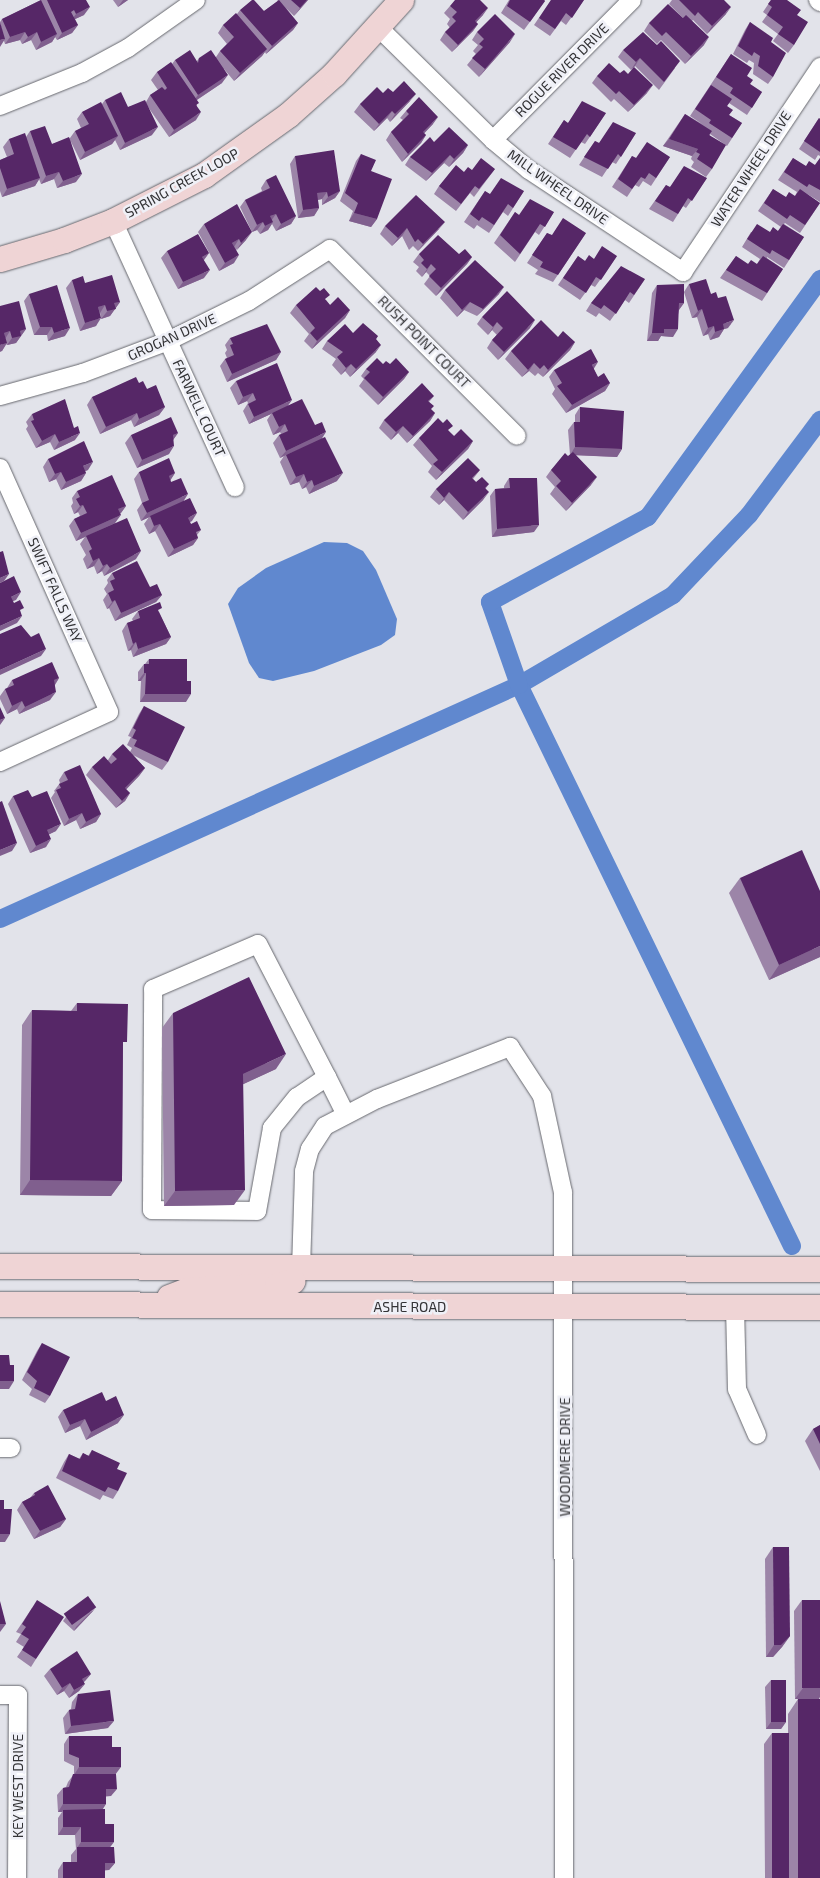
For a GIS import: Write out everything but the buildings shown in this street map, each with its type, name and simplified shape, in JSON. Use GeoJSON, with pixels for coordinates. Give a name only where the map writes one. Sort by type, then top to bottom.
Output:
{"type":"FeatureCollection","features":[{"type":"Feature","properties":{"kind":"street"},"geometry":{"type":"LineString","coordinates":[[0,106],[82,73],[128,48],[196,0]]}},
{"type":"Feature","properties":{"kind":"street","name":"SPRING CREEK LOOP"},"geometry":{"type":"LineString","coordinates":[[0,259],[64,240],[113,221],[166,196],[247,146],[334,74],[379,28],[401,0]]}},
{"type":"Feature","properties":{"kind":"street","name":"ROGUE RIVER DRIVE"},"geometry":{"type":"LineString","coordinates":[[493,140],[632,0]]}},
{"type":"Feature","properties":{"kind":"street","name":"MILL WHEEL DRIVE"},"geometry":{"type":"LineString","coordinates":[[379,28],[493,140],[529,170],[683,272]]}},
{"type":"Feature","properties":{"kind":"street","name":"WATER WHEEL DRIVE"},"geometry":{"type":"LineString","coordinates":[[683,272],[820,67]]}},
{"type":"Feature","properties":{"kind":"street","name":"FARWELL COURT"},"geometry":{"type":"LineString","coordinates":[[113,221],[235,486]]}},
{"type":"Feature","properties":{"kind":"street","name":"GROGAN DRIVE"},"geometry":{"type":"LineString","coordinates":[[0,396],[83,373],[168,341],[249,301],[330,249]]}},
{"type":"Feature","properties":{"kind":"street","name":"RUSH POINT COURT"},"geometry":{"type":"LineString","coordinates":[[330,249],[517,436]]}},
{"type":"Feature","properties":{"kind":"street","name":"SWIFT FALLS WAY"},"geometry":{"type":"LineString","coordinates":[[0,468],[109,712],[0,762]]}},
{"type":"Feature","properties":{"kind":"street"},"geometry":{"type":"LineString","coordinates":[[148,1306],[187,1290],[277,1285],[297,1278],[301,1269],[304,1171],[310,1149],[325,1126],[346,1115],[327,1077],[258,944],[153,989],[152,1210],[257,1211],[272,1128],[297,1097],[327,1077]]}},
{"type":"Feature","properties":{"kind":"street","name":"WOODMERE DRIVE"},"geometry":{"type":"LineString","coordinates":[[346,1115],[377,1099],[510,1047],[542,1096],[563,1192],[565,1269],[564,1878]]}},
{"type":"Feature","properties":{"kind":"street"},"geometry":{"type":"LineString","coordinates":[[0,1266],[301,1269],[820,1269]]}},
{"type":"Feature","properties":{"kind":"street"},"geometry":{"type":"LineString","coordinates":[[0,1282],[40,1280],[77,1267]]}},
{"type":"Feature","properties":{"kind":"street","name":"ASHE ROAD"},"geometry":{"type":"LineString","coordinates":[[0,1304],[820,1307]]}},
{"type":"Feature","properties":{"kind":"street"},"geometry":{"type":"LineString","coordinates":[[734,1307],[737,1389],[757,1435]]}},
{"type":"Feature","properties":{"kind":"street","name":"KEY WEST DRIVE"},"geometry":{"type":"LineString","coordinates":[[0,1695],[18,1695],[17,1878]]}},
{"type":"Feature","properties":{"kind":"water"},"geometry":{"type":"Polygon","coordinates":[[[324,542],[347,543],[363,551],[376,570],[397,619],[395,635],[381,645],[314,671],[273,681],[259,678],[249,663],[228,604],[238,588],[266,568],[324,542]]]}},
{"type":"Feature","properties":{"kind":"waterway"},"geometry":{"type":"LineString","coordinates":[[792,1246],[519,685],[490,602],[648,517],[820,279]]}},
{"type":"Feature","properties":{"kind":"waterway"},"geometry":{"type":"LineString","coordinates":[[0,919],[519,685],[673,595],[749,515],[820,420]]}}]}
